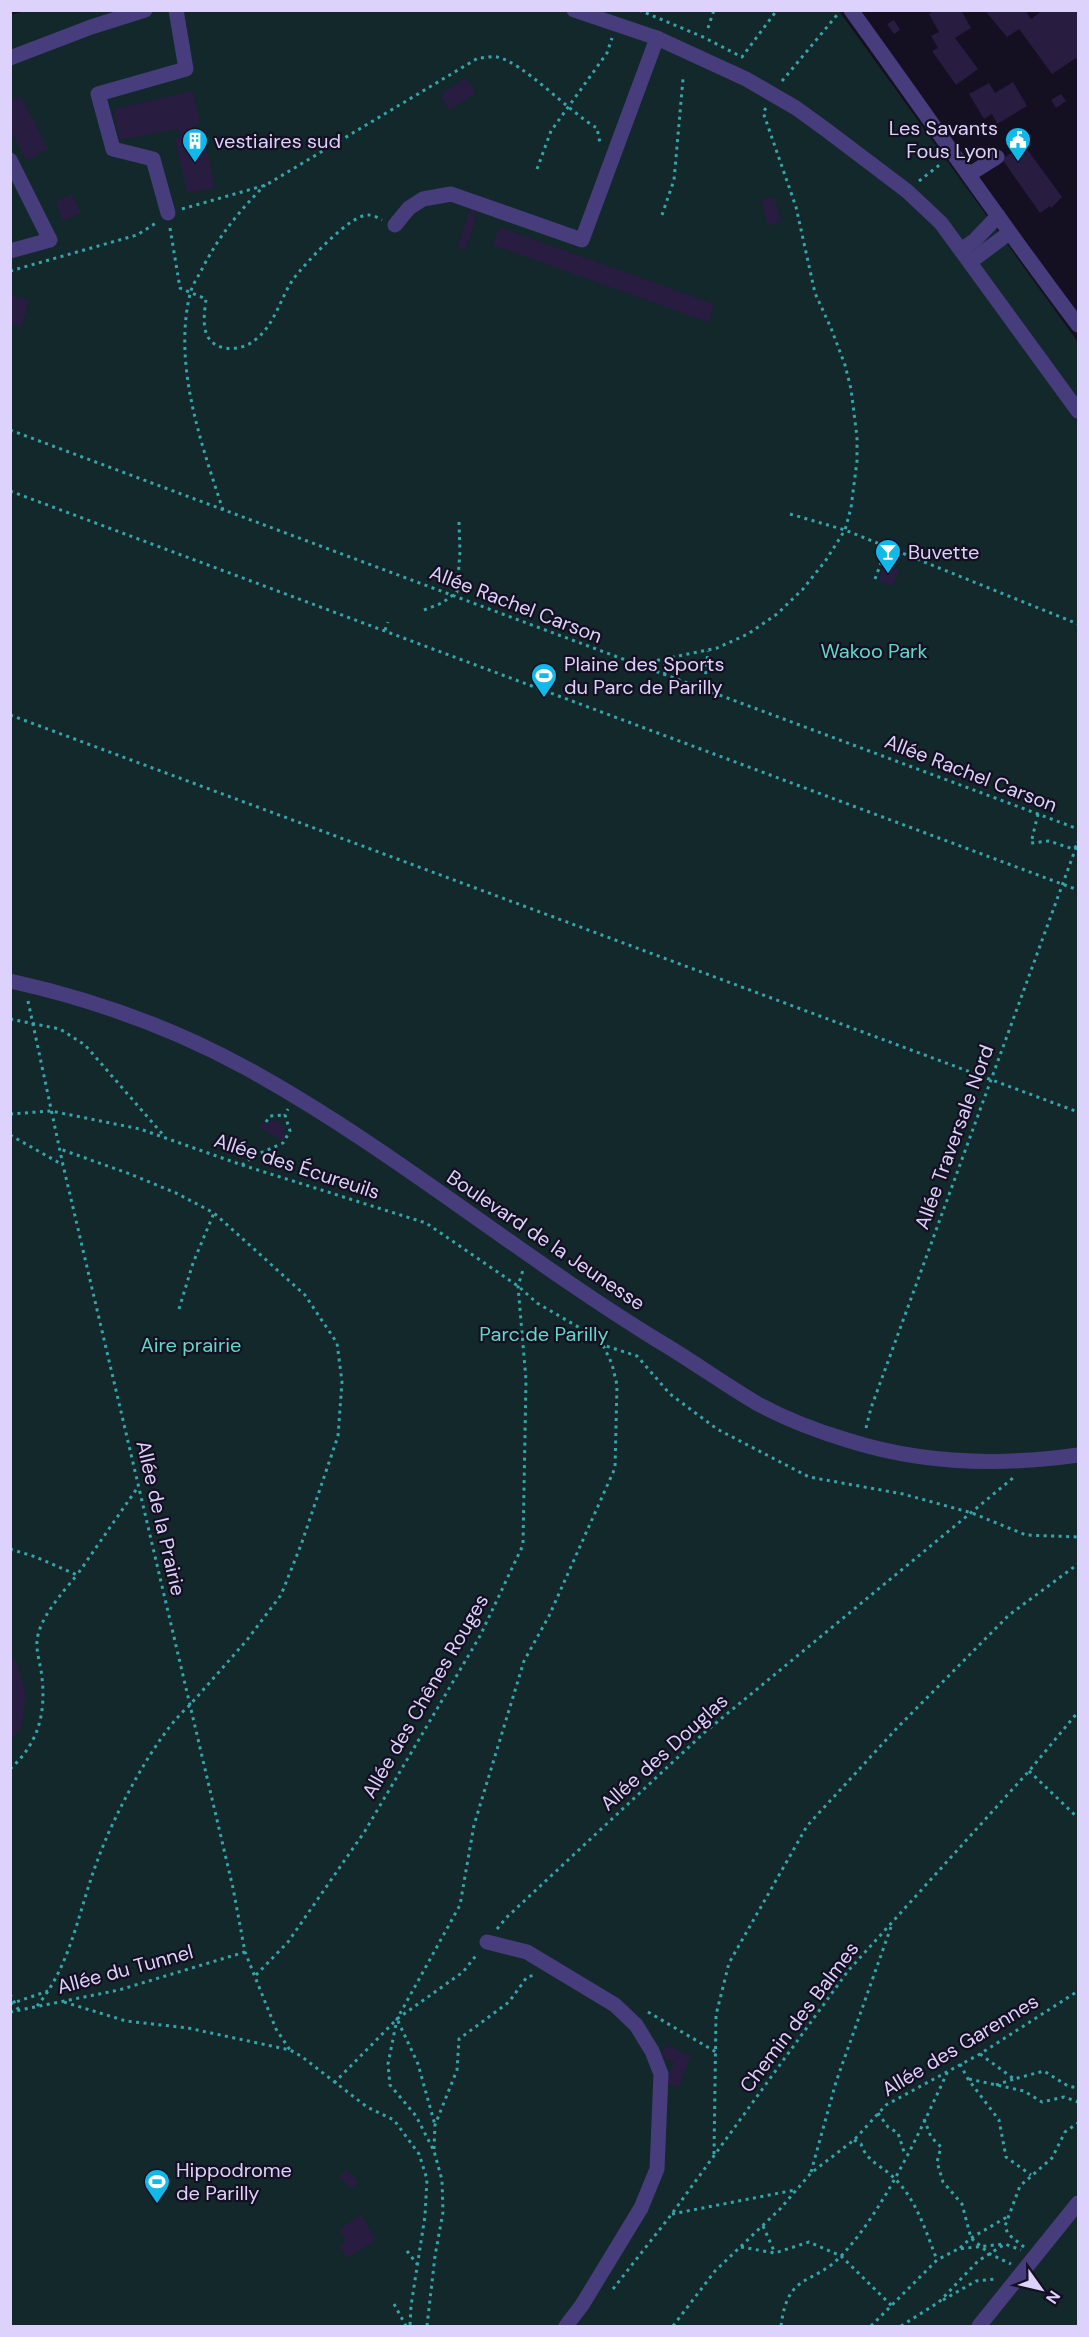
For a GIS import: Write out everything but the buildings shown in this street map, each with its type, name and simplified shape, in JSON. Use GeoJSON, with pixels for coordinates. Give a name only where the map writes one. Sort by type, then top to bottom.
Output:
{"type":"FeatureCollection","features":[{"type":"Feature","properties":{"kind":"street"},"geometry":{"type":"LineString","coordinates":[[10,58],[91,27],[145,10]]}},
{"type":"Feature","properties":{"kind":"street"},"geometry":{"type":"LineString","coordinates":[[168,213],[153,159],[113,149],[98,94],[186,69],[176,10]]}},
{"type":"Feature","properties":{"kind":"street"},"geometry":{"type":"LineString","coordinates":[[574,10],[657,38],[704,58],[773,94],[825,129],[907,191],[941,223],[1078,411]]}},
{"type":"Feature","properties":{"kind":"street"},"geometry":{"type":"LineString","coordinates":[[851,10],[955,152],[1009,233],[1078,325]]}},
{"type":"Feature","properties":{"kind":"street"},"geometry":{"type":"LineString","coordinates":[[395,225],[409,208],[423,199],[451,194],[582,240],[657,38]]}},
{"type":"Feature","properties":{"kind":"street"},"geometry":{"type":"LineString","coordinates":[[970,174],[997,157]]}},
{"type":"Feature","properties":{"kind":"street"},"geometry":{"type":"LineString","coordinates":[[10,160],[50,240],[10,251]]}},
{"type":"Feature","properties":{"kind":"street"},"geometry":{"type":"LineString","coordinates":[[966,256],[975,240],[998,216]]}},
{"type":"Feature","properties":{"kind":"street"},"geometry":{"type":"LineString","coordinates":[[966,256],[1009,233]]}},
{"type":"Feature","properties":{"kind":"street","name":"Boulevard de la Jeunesse"},"geometry":{"type":"LineString","coordinates":[[18,983],[92,1003],[155,1025],[246,1067],[350,1131],[602,1306],[758,1404],[801,1424],[903,1455],[948,1460],[1033,1461],[1078,1455]]}},
{"type":"Feature","properties":{"kind":"street"},"geometry":{"type":"LineString","coordinates":[[487,1942],[527,1952],[615,2005],[636,2025],[652,2051],[661,2074],[657,2169],[641,2208],[582,2305],[566,2326]]}},
{"type":"Feature","properties":{"kind":"street"},"geometry":{"type":"LineString","coordinates":[[979,2326],[1078,2203]]}},
{"type":"Feature","properties":{"kind":"path"},"geometry":{"type":"LineString","coordinates":[[639,10],[703,37],[742,57],[777,10]]}},
{"type":"Feature","properties":{"kind":"path"},"geometry":{"type":"LineString","coordinates":[[708,28],[714,10]]}},
{"type":"Feature","properties":{"kind":"path"},"geometry":{"type":"LineString","coordinates":[[634,665],[708,651],[748,634],[777,614],[803,589],[846,530],[857,461],[857,437],[851,389],[831,328],[814,293],[796,207],[764,112],[787,73],[832,18],[843,10]]}},
{"type":"Feature","properties":{"kind":"path"},"geometry":{"type":"LineString","coordinates":[[537,169],[551,131],[607,53],[617,23]]}},
{"type":"Feature","properties":{"kind":"path"},"geometry":{"type":"LineString","coordinates":[[223,510],[193,413],[185,327],[190,292],[215,243],[238,212],[266,185],[478,58],[497,57],[517,66],[568,108],[597,128],[607,173]]}},
{"type":"Feature","properties":{"kind":"path"},"geometry":{"type":"LineString","coordinates":[[662,215],[674,180],[683,79]]}},
{"type":"Feature","properties":{"kind":"path"},"geometry":{"type":"LineString","coordinates":[[907,191],[955,152]]}},
{"type":"Feature","properties":{"kind":"path"},"geometry":{"type":"LineString","coordinates":[[10,271],[137,235],[168,213],[266,185]]}},
{"type":"Feature","properties":{"kind":"path"},"geometry":{"type":"LineString","coordinates":[[168,213],[180,288],[206,298],[207,335],[215,344],[225,348],[240,348],[255,341],[268,326],[293,280],[321,246],[358,218],[369,214],[395,225]]}},
{"type":"Feature","properties":{"kind":"path","name":"Allée Rachel Carson"},"geometry":{"type":"LineString","coordinates":[[10,430],[1078,829]]}},
{"type":"Feature","properties":{"kind":"path"},"geometry":{"type":"LineString","coordinates":[[10,491],[1078,890]]}},
{"type":"Feature","properties":{"kind":"path"},"geometry":{"type":"LineString","coordinates":[[790,514],[846,530],[1078,624]]}},
{"type":"Feature","properties":{"kind":"path"},"geometry":{"type":"LineString","coordinates":[[424,610],[442,603],[457,592],[460,562],[459,522]]}},
{"type":"Feature","properties":{"kind":"path"},"geometry":{"type":"LineString","coordinates":[[875,579],[882,560],[891,563],[896,550]]}},
{"type":"Feature","properties":{"kind":"path"},"geometry":{"type":"LineString","coordinates":[[385,630],[388,622]]}},
{"type":"Feature","properties":{"kind":"path"},"geometry":{"type":"LineString","coordinates":[[704,689],[708,651]]}},
{"type":"Feature","properties":{"kind":"path"},"geometry":{"type":"LineString","coordinates":[[666,659],[664,669],[666,675]]}},
{"type":"Feature","properties":{"kind":"path"},"geometry":{"type":"LineString","coordinates":[[10,715],[1078,1112]]}},
{"type":"Feature","properties":{"kind":"path"},"geometry":{"type":"LineString","coordinates":[[1038,814],[1031,843],[1049,841],[1073,849],[1078,844]]}},
{"type":"Feature","properties":{"kind":"path","name":"Allée Traversale Nord"},"geometry":{"type":"LineString","coordinates":[[862,1444],[871,1408],[1078,844]]}},
{"type":"Feature","properties":{"kind":"path","name":"Allée de la Prairie"},"geometry":{"type":"LineString","coordinates":[[18,983],[33,1024],[63,1165],[233,1887],[245,1952],[276,2029],[291,2050]]}},
{"type":"Feature","properties":{"kind":"path"},"geometry":{"type":"LineString","coordinates":[[10,1019],[60,1029],[85,1045],[166,1138]]}},
{"type":"Feature","properties":{"kind":"path"},"geometry":{"type":"LineString","coordinates":[[242,1165],[254,1156],[283,1143],[290,1131],[285,1115],[296,1097]]}},
{"type":"Feature","properties":{"kind":"path","name":"Allée des Écureuils"},"geometry":{"type":"LineString","coordinates":[[10,1114],[51,1111],[140,1129],[242,1165],[426,1223],[518,1286],[537,1303],[592,1335],[603,1345]]}},
{"type":"Feature","properties":{"kind":"path"},"geometry":{"type":"LineString","coordinates":[[266,1122],[270,1116],[285,1115]]}},
{"type":"Feature","properties":{"kind":"path"},"geometry":{"type":"LineString","coordinates":[[10,1135],[63,1165]]}},
{"type":"Feature","properties":{"kind":"path"},"geometry":{"type":"LineString","coordinates":[[37,2006],[48,1991],[77,1929],[98,1858],[119,1811],[148,1761],[179,1715],[247,1640],[281,1595],[328,1470],[338,1437],[342,1402],[337,1343],[324,1323],[304,1295],[214,1213],[176,1193],[60,1149]]}},
{"type":"Feature","properties":{"kind":"path"},"geometry":{"type":"LineString","coordinates":[[179,1309],[193,1263],[214,1213]]}},
{"type":"Feature","properties":{"kind":"path","name":"Allée des Chênes Rouges"},"geometry":{"type":"LineString","coordinates":[[256,1975],[288,1942],[365,1831],[480,1635],[523,1545],[526,1380],[518,1286],[529,1255]]}},
{"type":"Feature","properties":{"kind":"path"},"geometry":{"type":"LineString","coordinates":[[603,1345],[637,1356],[670,1394],[717,1429],[809,1477],[903,1494],[972,1513],[1026,1535],[1078,1537]]}},
{"type":"Feature","properties":{"kind":"path"},"geometry":{"type":"LineString","coordinates":[[427,2326],[443,2212],[442,2180],[434,2151],[416,2116],[390,2085],[388,2064],[397,2019],[460,1905],[474,1825],[524,1660],[549,1616],[615,1468],[616,1385],[612,1364],[603,1345]]}},
{"type":"Feature","properties":{"kind":"path","name":"Allée des Douglas"},"geometry":{"type":"LineString","coordinates":[[334,2083],[397,2019],[463,1972],[506,1918],[705,1732],[1033,1461]]}},
{"type":"Feature","properties":{"kind":"path"},"geometry":{"type":"LineString","coordinates":[[10,1769],[23,1758],[41,1724],[42,1681],[37,1641],[49,1611],[77,1575],[138,1486]]}},
{"type":"Feature","properties":{"kind":"path"},"geometry":{"type":"LineString","coordinates":[[10,1549],[36,1557],[77,1575]]}},
{"type":"Feature","properties":{"kind":"path"},"geometry":{"type":"LineString","coordinates":[[714,2156],[716,2015],[729,1963],[807,1826],[898,1727],[1009,1616],[1078,1564]]}},
{"type":"Feature","properties":{"kind":"path","name":"Chemin des Balmes"},"geometry":{"type":"LineString","coordinates":[[612,2289],[671,2215],[848,1971],[1029,1771],[1078,1712]]}},
{"type":"Feature","properties":{"kind":"path"},"geometry":{"type":"LineString","coordinates":[[1029,1771],[1078,1818]]}},
{"type":"Feature","properties":{"kind":"path"},"geometry":{"type":"LineString","coordinates":[[811,2173],[836,2082],[892,1924]]}},
{"type":"Feature","properties":{"kind":"path","name":"Allée du Tunnel"},"geometry":{"type":"LineString","coordinates":[[10,2012],[119,1990],[245,1952]]}},
{"type":"Feature","properties":{"kind":"path"},"geometry":{"type":"LineString","coordinates":[[435,2125],[457,2070],[459,2039],[509,2002],[527,1977],[556,1971]]}},
{"type":"Feature","properties":{"kind":"path"},"geometry":{"type":"LineString","coordinates":[[12,2003],[48,1991]]}},
{"type":"Feature","properties":{"kind":"path","name":"Allée des Garennes"},"geometry":{"type":"LineString","coordinates":[[673,2326],[715,2271],[763,2226],[811,2173],[854,2140],[886,2105],[980,2054],[1078,1991]]}},
{"type":"Feature","properties":{"kind":"path"},"geometry":{"type":"LineString","coordinates":[[11,1995],[12,2003],[19,2011]]}},
{"type":"Feature","properties":{"kind":"path"},"geometry":{"type":"LineString","coordinates":[[64,2002],[126,2021],[188,2028],[291,2050],[367,2107],[394,2120],[419,2154],[428,2179],[425,2216],[408,2326]]}},
{"type":"Feature","properties":{"kind":"path"},"geometry":{"type":"LineString","coordinates":[[397,2019],[418,2064],[435,2125],[434,2151]]}},
{"type":"Feature","properties":{"kind":"path"},"geometry":{"type":"LineString","coordinates":[[980,2054],[1014,2079]]}},
{"type":"Feature","properties":{"kind":"path"},"geometry":{"type":"LineString","coordinates":[[960,2064],[968,2079],[999,2120],[1006,2157],[1030,2175]]}},
{"type":"Feature","properties":{"kind":"path"},"geometry":{"type":"LineString","coordinates":[[781,2326],[789,2293],[841,2256],[862,2230],[894,2177],[948,2070]]}},
{"type":"Feature","properties":{"kind":"path"},"geometry":{"type":"LineString","coordinates":[[994,2085],[1044,2071],[1068,2086],[1078,2088]]}},
{"type":"Feature","properties":{"kind":"path"},"geometry":{"type":"LineString","coordinates":[[968,2079],[1024,2091],[1042,2102],[1064,2097],[1078,2102]]}},
{"type":"Feature","properties":{"kind":"path"},"geometry":{"type":"LineString","coordinates":[[878,2113],[888,2127],[898,2133],[905,2155]]}},
{"type":"Feature","properties":{"kind":"path"},"geometry":{"type":"LineString","coordinates":[[924,2119],[931,2137],[941,2147],[937,2162],[942,2182],[962,2204],[971,2238],[990,2254],[1021,2273]]}},
{"type":"Feature","properties":{"kind":"path"},"geometry":{"type":"LineString","coordinates":[[1035,2255],[1008,2234],[1005,2226],[1008,2216],[1020,2186],[1030,2175],[1053,2158],[1065,2132],[1078,2123]]}},
{"type":"Feature","properties":{"kind":"path"},"geometry":{"type":"LineString","coordinates":[[854,2140],[861,2144],[865,2154],[876,2165],[894,2177],[916,2208],[937,2260]]}},
{"type":"Feature","properties":{"kind":"path"},"geometry":{"type":"LineString","coordinates":[[671,2215],[796,2190]]}},
{"type":"Feature","properties":{"kind":"path"},"geometry":{"type":"LineString","coordinates":[[871,2326],[937,2260],[1008,2216]]}},
{"type":"Feature","properties":{"kind":"path"},"geometry":{"type":"LineString","coordinates":[[763,2226],[776,2253]]}},
{"type":"Feature","properties":{"kind":"path"},"geometry":{"type":"LineString","coordinates":[[741,2247],[776,2253],[810,2242],[841,2256],[892,2306]]}},
{"type":"Feature","properties":{"kind":"path"},"geometry":{"type":"LineString","coordinates":[[958,2249],[1005,2244],[1035,2255]]}},
{"type":"Feature","properties":{"kind":"path"},"geometry":{"type":"LineString","coordinates":[[939,2302],[978,2261],[1005,2244]]}},
{"type":"Feature","properties":{"kind":"path"},"geometry":{"type":"LineString","coordinates":[[407,2251],[417,2265]]}},
{"type":"Feature","properties":{"kind":"path"},"geometry":{"type":"LineString","coordinates":[[901,2326],[976,2282],[1021,2273]]}},
{"type":"Feature","properties":{"kind":"path"},"geometry":{"type":"LineString","coordinates":[[394,2304],[408,2326]]}},
{"type":"Feature","properties":{"kind":"green space","name":"Parc de Parilly"},"geometry":{"type":"Polygon","coordinates":[[[29,10],[839,11],[1078,342],[1078,2326],[11,2326],[10,15],[29,10]]]}},
{"type":"Feature","properties":{"kind":"place","name":"Les Savants Fous Lyon"},"geometry":{"type":"Point","coordinates":[1018,163]}},
{"type":"Feature","properties":{"kind":"place","name":"vestiaires sud"},"geometry":{"type":"Point","coordinates":[195,164]}},
{"type":"Feature","properties":{"kind":"place","name":"Buvette"},"geometry":{"type":"Point","coordinates":[888,575]}},
{"type":"Feature","properties":{"kind":"place","name":"Plaine des Sports du Parc de Parilly"},"geometry":{"type":"Point","coordinates":[544,699]}},
{"type":"Feature","properties":{"kind":"place","name":"Hippodrome de Parilly"},"geometry":{"type":"Point","coordinates":[157,2205]}},
{"type":"Feature","properties":{"kind":"park label","name":"Wakoo Park"},"geometry":{"type":"Point","coordinates":[874,651]}},
{"type":"Feature","properties":{"kind":"park label","name":"Aire prairie"},"geometry":{"type":"Point","coordinates":[191,1345]}}]}
